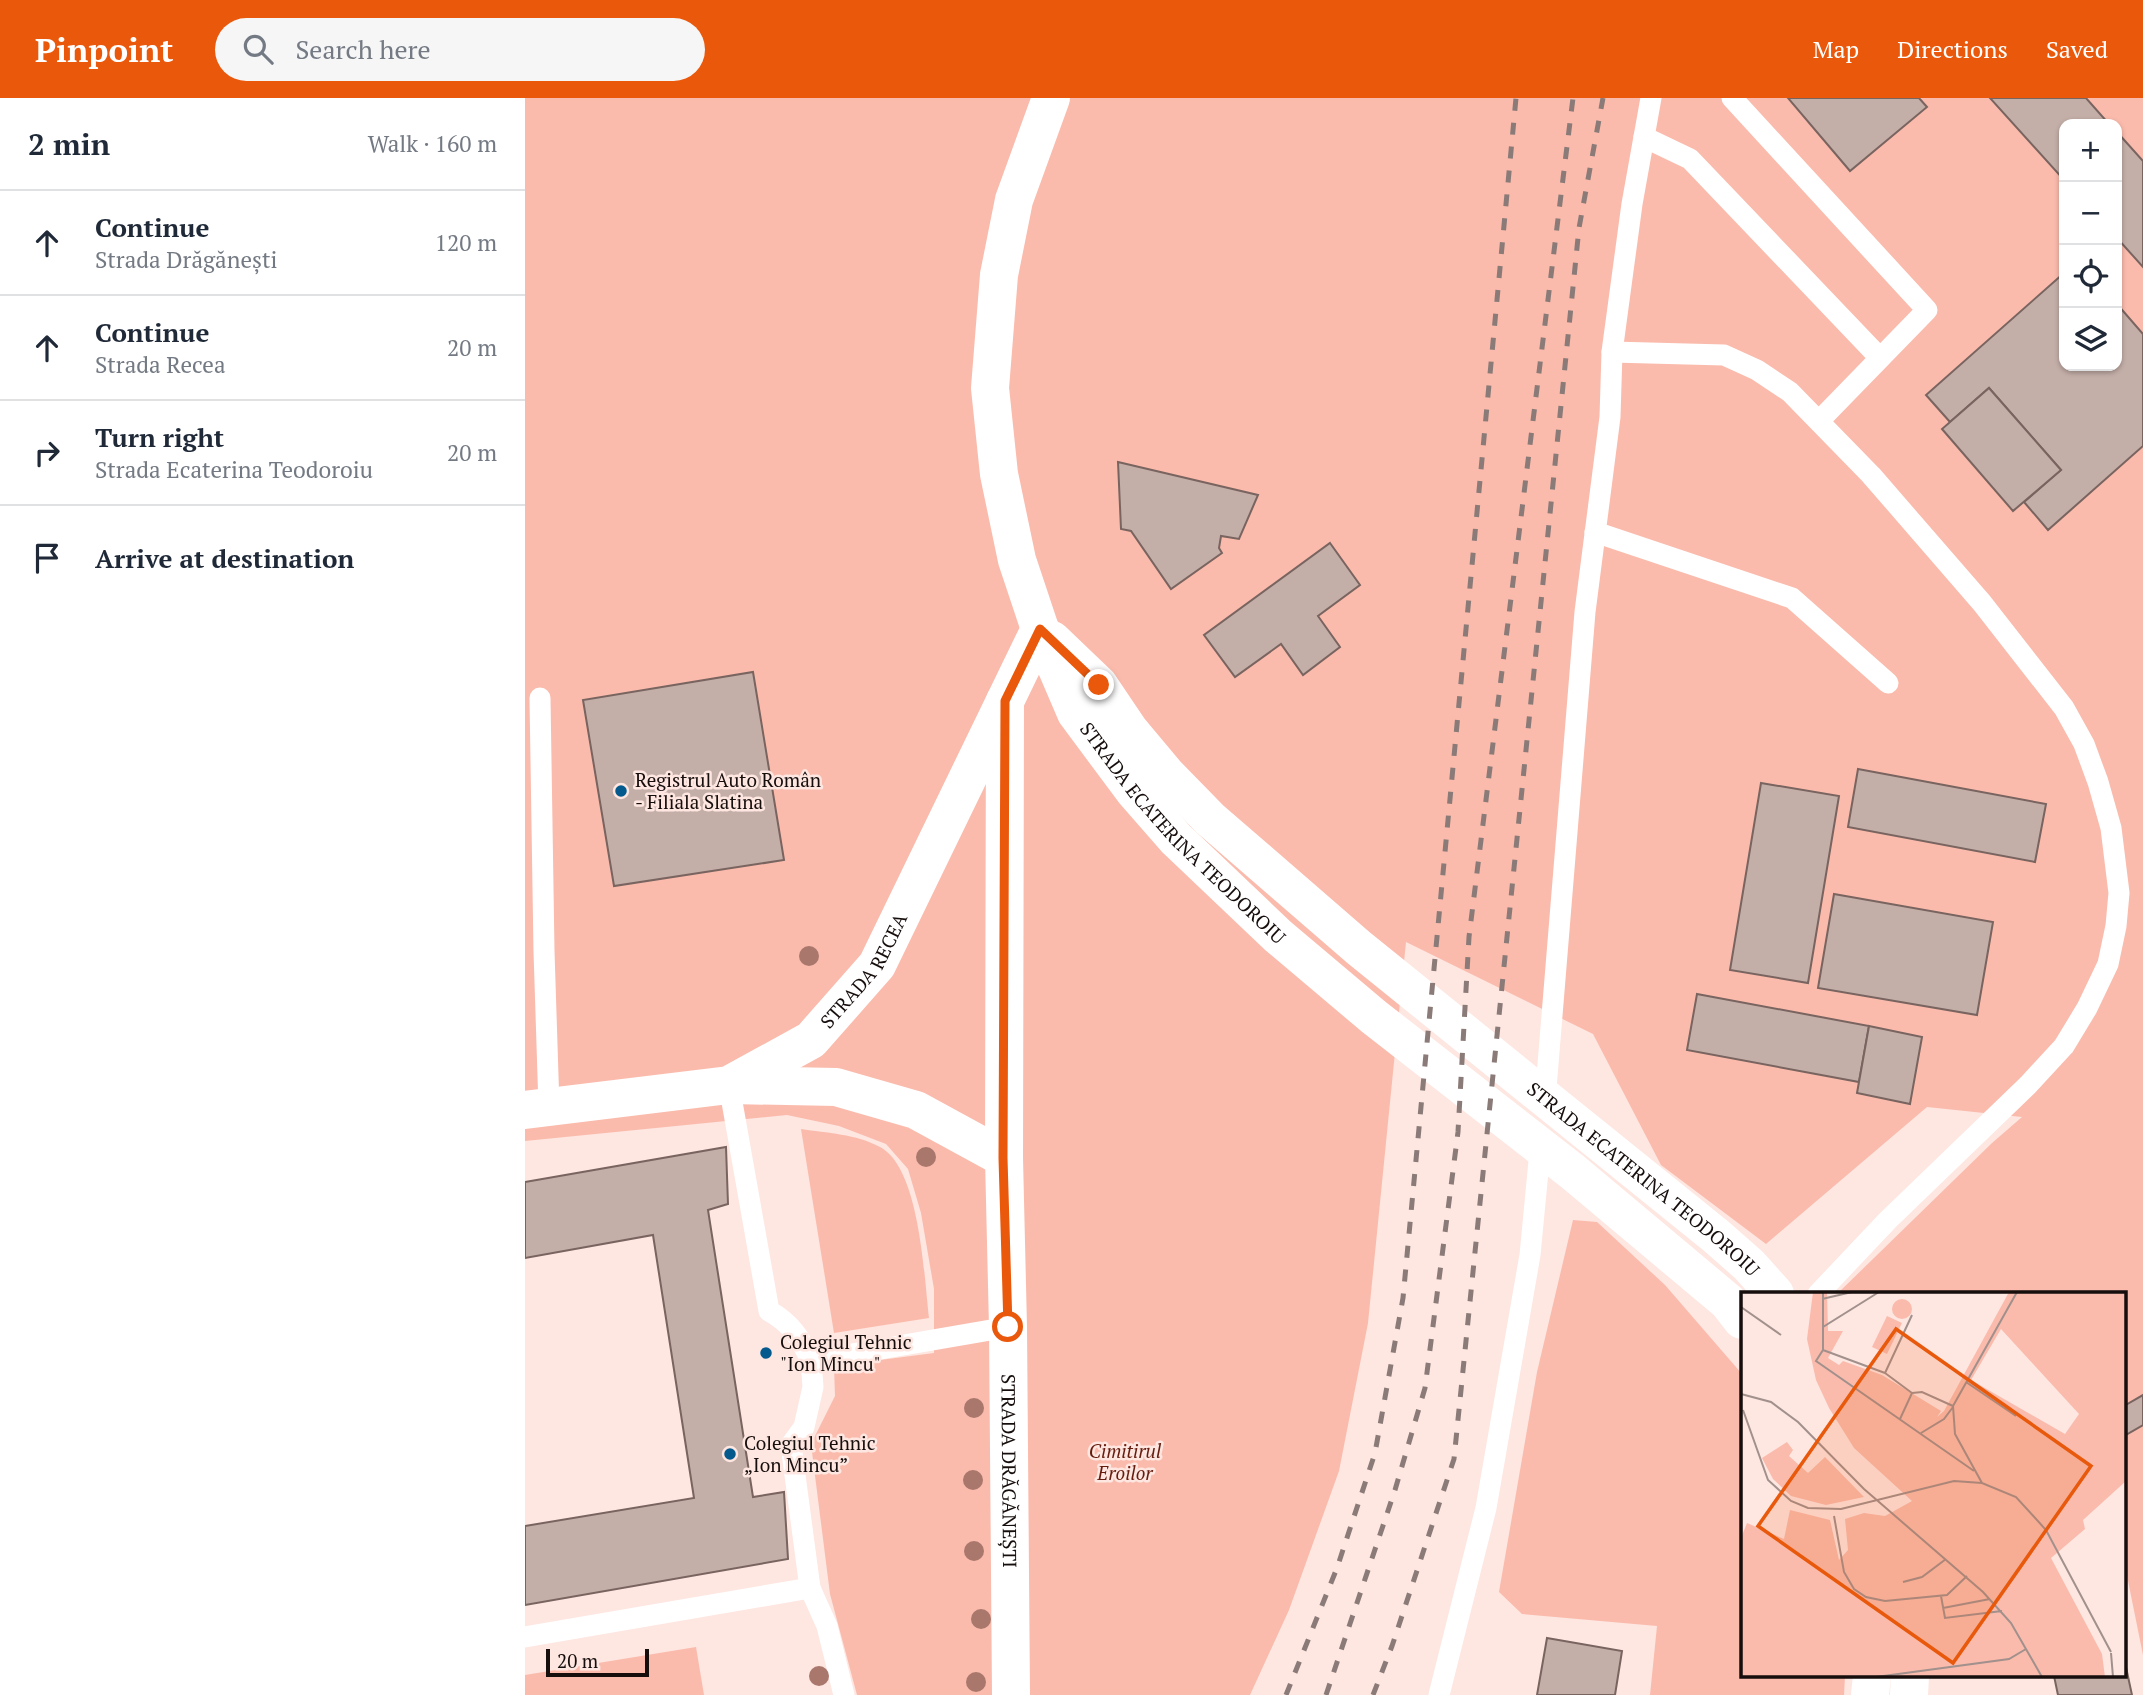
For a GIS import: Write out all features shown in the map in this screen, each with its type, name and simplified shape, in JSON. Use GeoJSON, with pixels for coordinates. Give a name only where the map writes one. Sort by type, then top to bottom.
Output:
{"type":"FeatureCollection","features":[{"type":"Feature","properties":{"kind":"main road"},"geometry":{"type":"LineString","coordinates":[[1040,629],[1017,560],[999,474],[990,388],[999,275],[1014,200],[1051,98]]}},
{"type":"Feature","properties":{"kind":"main road","name":"STRADA RECEA"},"geometry":{"type":"LineString","coordinates":[[537,1108],[729,1085],[811,1040],[877,965],[1040,629]]}},
{"type":"Feature","properties":{"kind":"main road","name":"STRADA ECATERINA TEODOROIU"},"geometry":{"type":"LineString","coordinates":[[1040,629],[1099,685],[1130,731],[1166,774],[1210,818],[1359,948],[1716,1236],[1749,1265],[1773,1292]]}},
{"type":"Feature","properties":{"kind":"main road","name":"STRADA ECATERINA TEODOROIU"},"geometry":{"type":"LineString","coordinates":[[1040,629],[1076,713],[1134,791],[1176,839],[1278,936],[1374,1017],[1573,1172],[1728,1302],[1741,1319]]}},
{"type":"Feature","properties":{"kind":"main road","name":"STRADA DRĂGĂNEȘTI"},"geometry":{"type":"LineString","coordinates":[[1005,701],[1003,1158],[1008,1327],[1011,1695]]}},
{"type":"Feature","properties":{"kind":"main road"},"geometry":{"type":"LineString","coordinates":[[729,1085],[836,1087],[916,1110],[1003,1158]]}},
{"type":"Feature","properties":{"kind":"lane"},"geometry":{"type":"LineString","coordinates":[[1439,1695],[1486,1508],[1530,1255],[1584,626],[1610,417],[1612,352],[1651,98]]}},
{"type":"Feature","properties":{"kind":"lane"},"geometry":{"type":"LineString","coordinates":[[1732,98],[1927,310],[1819,421]]}},
{"type":"Feature","properties":{"kind":"lane"},"geometry":{"type":"LineString","coordinates":[[1644,137],[1690,159],[1879,358]]}},
{"type":"Feature","properties":{"kind":"lane"},"geometry":{"type":"LineString","coordinates":[[1612,352],[1724,355],[1758,370],[1790,391],[1871,475],[1982,603],[2064,708],[2084,744],[2111,828],[2119,893],[2108,964],[2087,1008],[2064,1046],[1820,1292]]}},
{"type":"Feature","properties":{"kind":"lane"},"geometry":{"type":"LineString","coordinates":[[1595,532],[1792,597],[1888,683]]}},
{"type":"Feature","properties":{"kind":"lane"},"geometry":{"type":"LineString","coordinates":[[537,1108],[544,951],[540,698]]}},
{"type":"Feature","properties":{"kind":"lane"},"geometry":{"type":"LineString","coordinates":[[729,1085],[769,1311],[781,1318],[801,1339],[811,1361],[813,1387],[804,1427],[791,1445],[810,1588],[828,1626],[844,1695]]}},
{"type":"Feature","properties":{"kind":"lane"},"geometry":{"type":"LineString","coordinates":[[811,1361],[1008,1327]]}},
{"type":"Feature","properties":{"kind":"lane"},"geometry":{"type":"LineString","coordinates":[[525,1637],[810,1588]]}},
{"type":"Feature","properties":{"kind":"green space","name":"Cimitirul Eroilor"},"geometry":{"type":"Polygon","coordinates":[[[525,98],[2143,98],[2143,1655],[2126,1571],[2126,1292],[1839,1292],[2022,1117],[1927,1107],[1766,1244],[1661,1165],[1593,1034],[1406,942],[1368,1323],[1339,1471],[1289,1610],[1250,1695],[857,1695],[830,1594],[811,1444],[835,1396],[834,1366],[934,1353],[934,1289],[921,1213],[908,1169],[886,1144],[839,1126],[787,1115],[525,1141],[525,98]]]}},
{"type":"Feature","properties":{"kind":"green space"},"geometry":{"type":"Polygon","coordinates":[[[801,1129],[861,1139],[880,1147],[893,1159],[904,1177],[918,1225],[929,1318],[834,1333],[801,1129]]]}},
{"type":"Feature","properties":{"kind":"green space"},"geometry":{"type":"Polygon","coordinates":[[[1573,1220],[1597,1222],[1665,1285],[1741,1373],[1741,1678],[1845,1678],[1844,1695],[1650,1695],[1657,1626],[1522,1614],[1499,1592],[1537,1372],[1573,1220]]]}},
{"type":"Feature","properties":{"kind":"green space"},"geometry":{"type":"Polygon","coordinates":[[[696,1647],[704,1695],[525,1695],[525,1675],[696,1647]]]}},
{"type":"Feature","properties":{"kind":"building"},"geometry":{"type":"Polygon","coordinates":[[[1788,98],[1919,98],[1927,107],[1850,171],[1788,98]]]}},
{"type":"Feature","properties":{"kind":"building"},"geometry":{"type":"Polygon","coordinates":[[[1990,98],[2086,98],[2105,119],[2059,119],[2059,174],[1990,98]]]}},
{"type":"Feature","properties":{"kind":"building"},"geometry":{"type":"Polygon","coordinates":[[[2122,138],[2143,161],[2143,267],[2122,244],[2122,138]]]}},
{"type":"Feature","properties":{"kind":"building"},"geometry":{"type":"Polygon","coordinates":[[[2059,277],[2059,371],[2122,371],[2122,310],[2143,334],[2143,446],[2048,530],[2024,502],[2061,470],[1989,388],[1950,422],[1926,395],[2059,277]]]}},
{"type":"Feature","properties":{"kind":"building"},"geometry":{"type":"Polygon","coordinates":[[[1989,388],[2061,470],[2013,511],[1942,429],[1989,388]]]}},
{"type":"Feature","properties":{"kind":"building"},"geometry":{"type":"Polygon","coordinates":[[[1118,462],[1258,495],[1239,539],[1221,536],[1219,548],[1222,553],[1171,589],[1131,531],[1121,529],[1118,462]]]}},
{"type":"Feature","properties":{"kind":"building"},"geometry":{"type":"Polygon","coordinates":[[[1330,543],[1360,585],[1318,616],[1340,647],[1303,675],[1281,644],[1235,677],[1204,635],[1330,543]]]}},
{"type":"Feature","properties":{"kind":"building"},"geometry":{"type":"Polygon","coordinates":[[[753,672],[784,860],[614,886],[583,700],[753,672]]]}},
{"type":"Feature","properties":{"kind":"building"},"geometry":{"type":"Polygon","coordinates":[[[1858,769],[2046,804],[2035,862],[1848,827],[1858,769]]]}},
{"type":"Feature","properties":{"kind":"building"},"geometry":{"type":"Polygon","coordinates":[[[1761,783],[1839,796],[1808,983],[1730,970],[1761,783]]]}},
{"type":"Feature","properties":{"kind":"building"},"geometry":{"type":"Polygon","coordinates":[[[1834,894],[1993,922],[1977,1015],[1818,988],[1834,894]]]}},
{"type":"Feature","properties":{"kind":"building"},"geometry":{"type":"Polygon","coordinates":[[[1697,994],[1869,1026],[1859,1082],[1687,1050],[1697,994]]]}},
{"type":"Feature","properties":{"kind":"building"},"geometry":{"type":"Polygon","coordinates":[[[1869,1026],[1922,1037],[1910,1104],[1857,1093],[1869,1026]]]}},
{"type":"Feature","properties":{"kind":"building"},"geometry":{"type":"Polygon","coordinates":[[[726,1147],[728,1204],[708,1210],[753,1497],[784,1492],[788,1559],[525,1605],[525,1526],[694,1498],[653,1235],[525,1258],[525,1182],[726,1147]]]}},
{"type":"Feature","properties":{"kind":"building"},"geometry":{"type":"Polygon","coordinates":[[[2143,1395],[2143,1425],[2126,1435],[2126,1405],[2143,1395]]]}},
{"type":"Feature","properties":{"kind":"building"},"geometry":{"type":"Polygon","coordinates":[[[1547,1638],[1622,1651],[1615,1695],[1537,1695],[1547,1638]]]}},
{"type":"Feature","properties":{"kind":"building"},"geometry":{"type":"Polygon","coordinates":[[[2126,1667],[2132,1695],[2058,1695],[2054,1678],[2126,1678],[2126,1667]]]}},
{"type":"Feature","properties":{"kind":"railway"},"geometry":{"type":"LineString","coordinates":[[1286,1695],[1337,1568],[1375,1453],[1403,1298],[1516,98]]}},
{"type":"Feature","properties":{"kind":"railway"},"geometry":{"type":"LineString","coordinates":[[1326,1695],[1395,1490],[1425,1388],[1458,1132],[1469,937],[1573,98]]}},
{"type":"Feature","properties":{"kind":"railway"},"geometry":{"type":"LineString","coordinates":[[1373,1695],[1454,1459],[1579,228],[1603,98]]}},
{"type":"Feature","properties":{"kind":"place","name":"Registrul Auto Român - Filiala Slatina"},"geometry":{"type":"Point","coordinates":[621,791]}},
{"type":"Feature","properties":{"kind":"place","name":"Colegiul Tehnic \"Ion Mincu\""},"geometry":{"type":"Point","coordinates":[766,1353]}},
{"type":"Feature","properties":{"kind":"place","name":"Colegiul Tehnic „Ion Mincu”"},"geometry":{"type":"Point","coordinates":[730,1454]}},
{"type":"Feature","properties":{"kind":"route"},"geometry":{"type":"LineString","coordinates":[[1008,1327],[1003,1158],[1005,701],[1040,629],[1099,685]]}}]}
